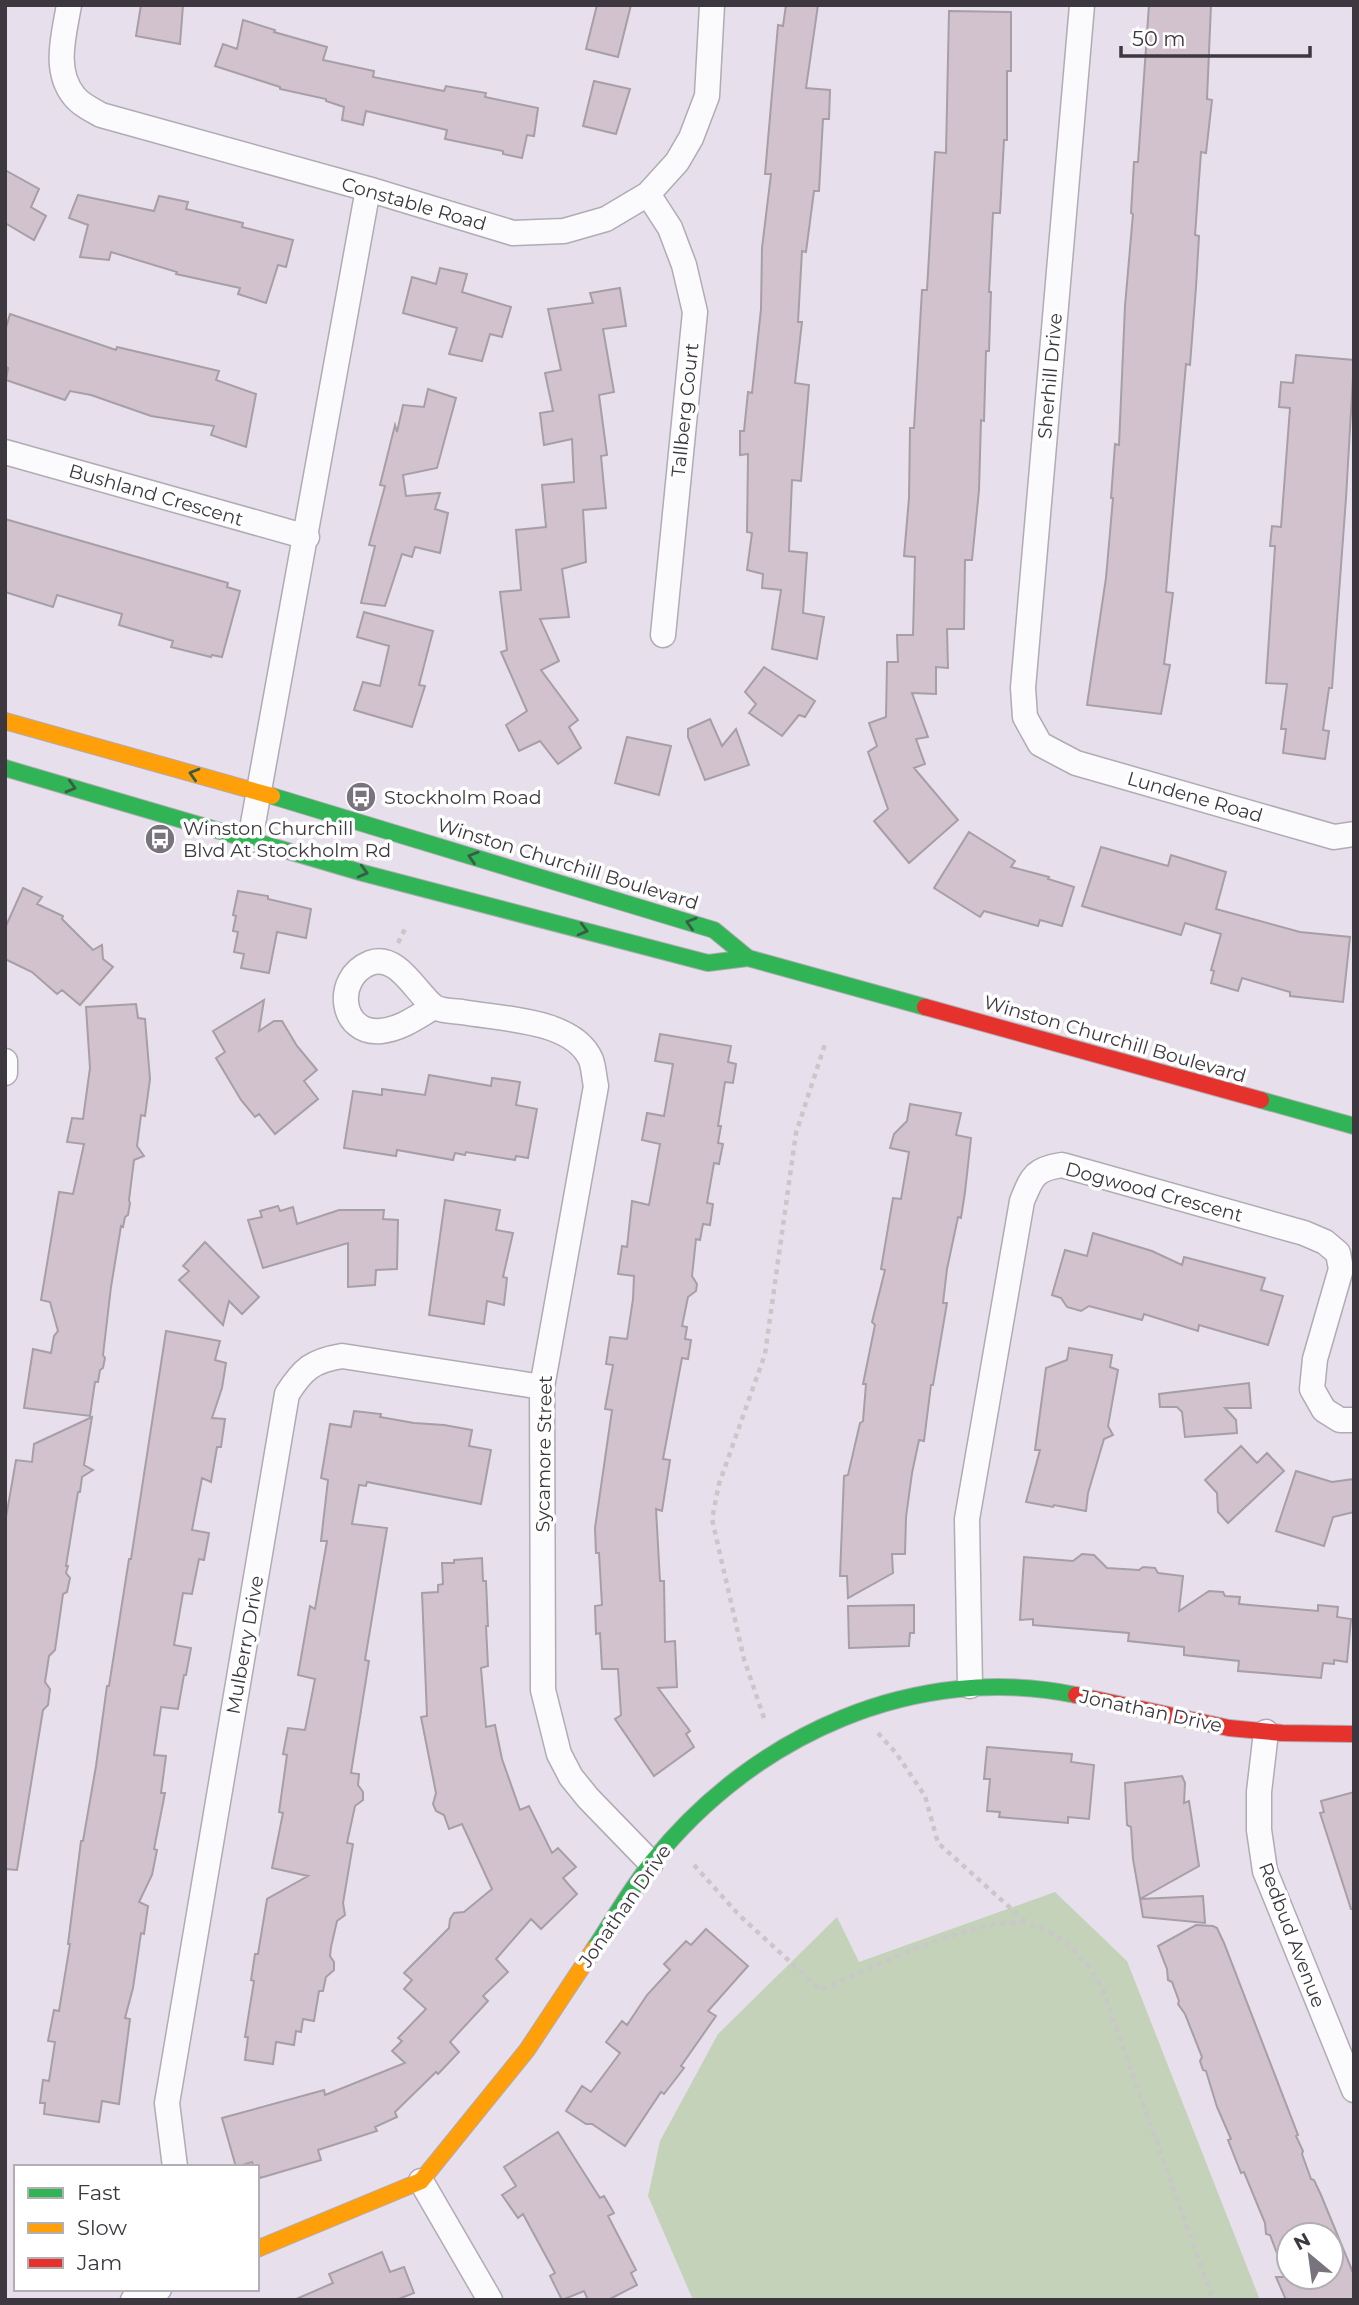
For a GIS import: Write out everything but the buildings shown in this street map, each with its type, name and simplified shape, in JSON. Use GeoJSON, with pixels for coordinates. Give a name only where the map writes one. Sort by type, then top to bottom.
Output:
{"type":"FeatureCollection","features":[{"type":"Feature","properties":{"kind":"main road","name":"Winston Churchill Boulevard"},"geometry":{"type":"LineString","coordinates":[[5,722],[259,792],[714,930],[748,958]]}},
{"type":"Feature","properties":{"kind":"main road","name":"Winston Churchill Boulevard"},"geometry":{"type":"LineString","coordinates":[[5,768],[363,873],[708,963],[748,958],[1352,1127]]}},
{"type":"Feature","properties":{"kind":"main road","name":"Jonathan Drive"},"geometry":{"type":"LineString","coordinates":[[259,2248],[421,2180],[527,2050],[651,1863],[671,1839],[730,1783],[750,1768],[822,1726],[897,1699],[970,1686],[1044,1689],[1211,1725],[1266,1732],[1354,1734]]}},
{"type":"Feature","properties":{"kind":"street","name":"Constable Road"},"geometry":{"type":"LineString","coordinates":[[69,5],[63,42],[62,73],[74,97],[101,116],[368,189],[513,233],[564,231],[606,219],[648,194],[677,162],[691,138],[707,96],[712,5]]}},
{"type":"Feature","properties":{"kind":"street","name":"Sherhill Drive"},"geometry":{"type":"LineString","coordinates":[[1040,744],[1025,717],[1023,688],[1082,5]]}},
{"type":"Feature","properties":{"kind":"street"},"geometry":{"type":"LineString","coordinates":[[250,841],[368,189]]}},
{"type":"Feature","properties":{"kind":"street","name":"Tallberg Court"},"geometry":{"type":"LineString","coordinates":[[648,194],[670,228],[684,265],[695,312],[663,635]]}},
{"type":"Feature","properties":{"kind":"street","name":"Bushland Crescent"},"geometry":{"type":"LineString","coordinates":[[5,452],[307,537]]}},
{"type":"Feature","properties":{"kind":"street","name":"Lundene Road"},"geometry":{"type":"LineString","coordinates":[[1040,744],[1076,763],[1334,837],[1354,834]]}},
{"type":"Feature","properties":{"kind":"street","name":"Sycamore Street"},"geometry":{"type":"LineString","coordinates":[[433,1007],[554,1028],[579,1042],[590,1060],[596,1086],[542,1387],[543,1690],[559,1754],[571,1777],[651,1863]]}},
{"type":"Feature","properties":{"kind":"street"},"geometry":{"type":"LineString","coordinates":[[5,1061],[5,1073]]}},
{"type":"Feature","properties":{"kind":"street","name":"Dogwood Crescent"},"geometry":{"type":"LineString","coordinates":[[970,1686],[967,1645],[967,1520],[1022,1201],[1031,1178],[1044,1168],[1062,1165],[1304,1233],[1325,1242],[1338,1253],[1340,1269],[1315,1359],[1311,1388],[1324,1410],[1340,1420],[1354,1420]]}},
{"type":"Feature","properties":{"kind":"street","name":"Mulberry Drive"},"geometry":{"type":"LineString","coordinates":[[175,2165],[167,2103],[287,1394],[301,1372],[322,1359],[342,1356],[542,1387]]}},
{"type":"Feature","properties":{"kind":"street","name":"Redbud Avenue"},"geometry":{"type":"LineString","coordinates":[[1266,1732],[1259,1792],[1259,1830],[1265,1871],[1354,2090]]}},
{"type":"Feature","properties":{"kind":"street"},"geometry":{"type":"LineString","coordinates":[[421,2180],[490,2300]]}},
{"type":"Feature","properties":{"kind":"street"},"geometry":{"type":"LineString","coordinates":[[133,2300],[154,2291]]}},
{"type":"Feature","properties":{"kind":"path"},"geometry":{"type":"LineString","coordinates":[[764,1718],[744,1659],[712,1519],[719,1484],[765,1354],[796,1133],[825,1044]]}},
{"type":"Feature","properties":{"kind":"path"},"geometry":{"type":"LineString","coordinates":[[874,1724],[879,1735],[896,1753],[925,1796],[938,1843],[1027,1923],[1064,1940],[1092,1971],[1102,1989],[1213,2300]]}},
{"type":"Feature","properties":{"kind":"path"},"geometry":{"type":"LineString","coordinates":[[694,1865],[738,1916],[821,1990],[921,1947],[988,1924],[1027,1923]]}},
{"type":"Feature","properties":{"kind":"green space"},"geometry":{"type":"Polygon","coordinates":[[[1055,1892],[1127,1961],[1260,2300],[693,2300],[648,2196],[660,2141],[718,2034],[837,1917],[859,1962],[1055,1892]]]}},
{"type":"Feature","properties":{"kind":"traffic: fast"},"geometry":{"type":"LineString","coordinates":[[5,768],[363,873],[708,963],[748,958],[925,1007]]}},
{"type":"Feature","properties":{"kind":"traffic: fast"},"geometry":{"type":"LineString","coordinates":[[272,796],[714,930],[748,958]]}},
{"type":"Feature","properties":{"kind":"traffic: fast"},"geometry":{"type":"LineString","coordinates":[[1261,1100],[1354,1126]]}},
{"type":"Feature","properties":{"kind":"traffic: fast"},"geometry":{"type":"LineString","coordinates":[[594,1949],[645,1871],[694,1816],[739,1777],[789,1744],[842,1718],[898,1700],[956,1689],[1016,1687],[1076,1695]]}},
{"type":"Feature","properties":{"kind":"traffic: slow"},"geometry":{"type":"LineString","coordinates":[[5,721],[272,796]]}},
{"type":"Feature","properties":{"kind":"traffic: slow"},"geometry":{"type":"LineString","coordinates":[[259,2248],[421,2181],[527,2050],[594,1949]]}},
{"type":"Feature","properties":{"kind":"traffic: jam"},"geometry":{"type":"LineString","coordinates":[[925,1007],[1261,1100]]}},
{"type":"Feature","properties":{"kind":"traffic: jam"},"geometry":{"type":"LineString","coordinates":[[1076,1695],[1229,1728],[1282,1733],[1354,1734]]}},
{"type":"Feature","properties":{"kind":"place","name":"Stockholm Road"},"geometry":{"type":"Point","coordinates":[361,797]}},
{"type":"Feature","properties":{"kind":"place","name":"Winston Churchill Blvd At Stockholm Rd"},"geometry":{"type":"Point","coordinates":[160,839]}}]}
